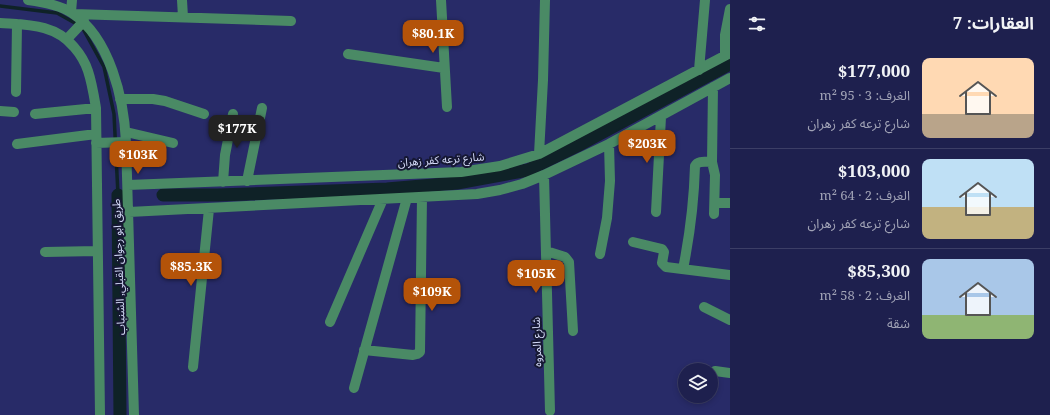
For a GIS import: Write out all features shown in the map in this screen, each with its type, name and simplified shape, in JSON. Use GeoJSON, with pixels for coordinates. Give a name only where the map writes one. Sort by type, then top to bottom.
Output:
{"type":"FeatureCollection","features":[{"type":"Feature","properties":{"kind":"street","name":"طريق ابو رجوان القبلي, الشنباب"},"geometry":{"type":"LineString","coordinates":[[28,0],[48,3],[72,13],[96,37],[116,80],[120,99],[128,185],[134,415]]}},
{"type":"Feature","properties":{"kind":"street"},"geometry":{"type":"LineString","coordinates":[[72,0],[72,13],[291,21]]}},
{"type":"Feature","properties":{"kind":"street"},"geometry":{"type":"LineString","coordinates":[[182,0],[184,17]]}},
{"type":"Feature","properties":{"kind":"street"},"geometry":{"type":"LineString","coordinates":[[441,0],[447,107]]}},
{"type":"Feature","properties":{"kind":"street"},"geometry":{"type":"LineString","coordinates":[[539,154],[545,0]]}},
{"type":"Feature","properties":{"kind":"street"},"geometry":{"type":"LineString","coordinates":[[699,70],[705,0]]}},
{"type":"Feature","properties":{"kind":"street"},"geometry":{"type":"LineString","coordinates":[[728,54],[725,35],[730,9]]}},
{"type":"Feature","properties":{"kind":"street","name":"طريق ابو رجوان القبلي, الشنباب"},"geometry":{"type":"LineString","coordinates":[[0,23],[38,27],[69,37],[83,58],[89,72],[96,108],[98,140],[97,251],[100,415]]}},
{"type":"Feature","properties":{"kind":"street"},"geometry":{"type":"LineString","coordinates":[[69,37],[82,23]]}},
{"type":"Feature","properties":{"kind":"street"},"geometry":{"type":"LineString","coordinates":[[16,24],[16,92]]}},
{"type":"Feature","properties":{"kind":"street"},"geometry":{"type":"LineString","coordinates":[[348,54],[444,68]]}},
{"type":"Feature","properties":{"kind":"street","name":"شارع ترعه كفر زهران"},"geometry":{"type":"LineString","coordinates":[[128,185],[461,172],[500,166],[539,154],[728,54]]}},
{"type":"Feature","properties":{"kind":"street"},"geometry":{"type":"LineString","coordinates":[[129,212],[210,209],[485,193],[522,184],[544,175],[661,117],[730,78]]}},
{"type":"Feature","properties":{"kind":"street"},"geometry":{"type":"LineString","coordinates":[[713,87],[712,162],[715,175],[714,214]]}},
{"type":"Feature","properties":{"kind":"street"},"geometry":{"type":"LineString","coordinates":[[120,99],[153,99],[204,114]]}},
{"type":"Feature","properties":{"kind":"street"},"geometry":{"type":"LineString","coordinates":[[35,114],[96,108]]}},
{"type":"Feature","properties":{"kind":"street"},"geometry":{"type":"LineString","coordinates":[[248,181],[262,108]]}},
{"type":"Feature","properties":{"kind":"street"},"geometry":{"type":"LineString","coordinates":[[0,111],[14,112]]}},
{"type":"Feature","properties":{"kind":"street"},"geometry":{"type":"LineString","coordinates":[[222,182],[225,155],[233,114]]}},
{"type":"Feature","properties":{"kind":"street"},"geometry":{"type":"LineString","coordinates":[[656,212],[661,117]]}},
{"type":"Feature","properties":{"kind":"street"},"geometry":{"type":"LineString","coordinates":[[17,144],[124,139],[173,143]]}},
{"type":"Feature","properties":{"kind":"street"},"geometry":{"type":"LineString","coordinates":[[600,254],[607,218],[609,189],[609,144]]}},
{"type":"Feature","properties":{"kind":"street"},"geometry":{"type":"LineString","coordinates":[[683,269],[690,234],[695,166],[696,163],[700,162],[712,162]]}},
{"type":"Feature","properties":{"kind":"street","name":"شارع المروه"},"geometry":{"type":"LineString","coordinates":[[544,175],[550,411]]}},
{"type":"Feature","properties":{"kind":"street"},"geometry":{"type":"LineString","coordinates":[[364,350],[413,355],[420,352],[422,197]]}},
{"type":"Feature","properties":{"kind":"street"},"geometry":{"type":"LineString","coordinates":[[354,388],[407,198]]}},
{"type":"Feature","properties":{"kind":"street"},"geometry":{"type":"LineString","coordinates":[[330,322],[383,199]]}},
{"type":"Feature","properties":{"kind":"street"},"geometry":{"type":"LineString","coordinates":[[715,203],[730,203]]}},
{"type":"Feature","properties":{"kind":"street"},"geometry":{"type":"LineString","coordinates":[[193,367],[210,209]]}},
{"type":"Feature","properties":{"kind":"street"},"geometry":{"type":"LineString","coordinates":[[634,242],[661,248],[664,252],[662,263],[663,266],[730,275]]}},
{"type":"Feature","properties":{"kind":"street"},"geometry":{"type":"LineString","coordinates":[[45,252],[97,251]]}},
{"type":"Feature","properties":{"kind":"street"},"geometry":{"type":"LineString","coordinates":[[546,251],[566,257],[569,262],[573,331]]}},
{"type":"Feature","properties":{"kind":"street"},"geometry":{"type":"LineString","coordinates":[[704,307],[730,320]]}},
{"type":"Feature","properties":{"kind":"street"},"geometry":{"type":"LineString","coordinates":[[718,371],[730,373]]}},
{"type":"Feature","properties":{"kind":"waterway"},"geometry":{"type":"LineString","coordinates":[[0,6],[57,13],[82,27],[104,67],[114,114],[118,195]]}},
{"type":"Feature","properties":{"kind":"waterway"},"geometry":{"type":"LineString","coordinates":[[163,195],[218,195],[387,189],[457,183],[528,170],[577,146],[730,64]]}},
{"type":"Feature","properties":{"kind":"waterway"},"geometry":{"type":"LineString","coordinates":[[118,195],[120,415]]}}]}
